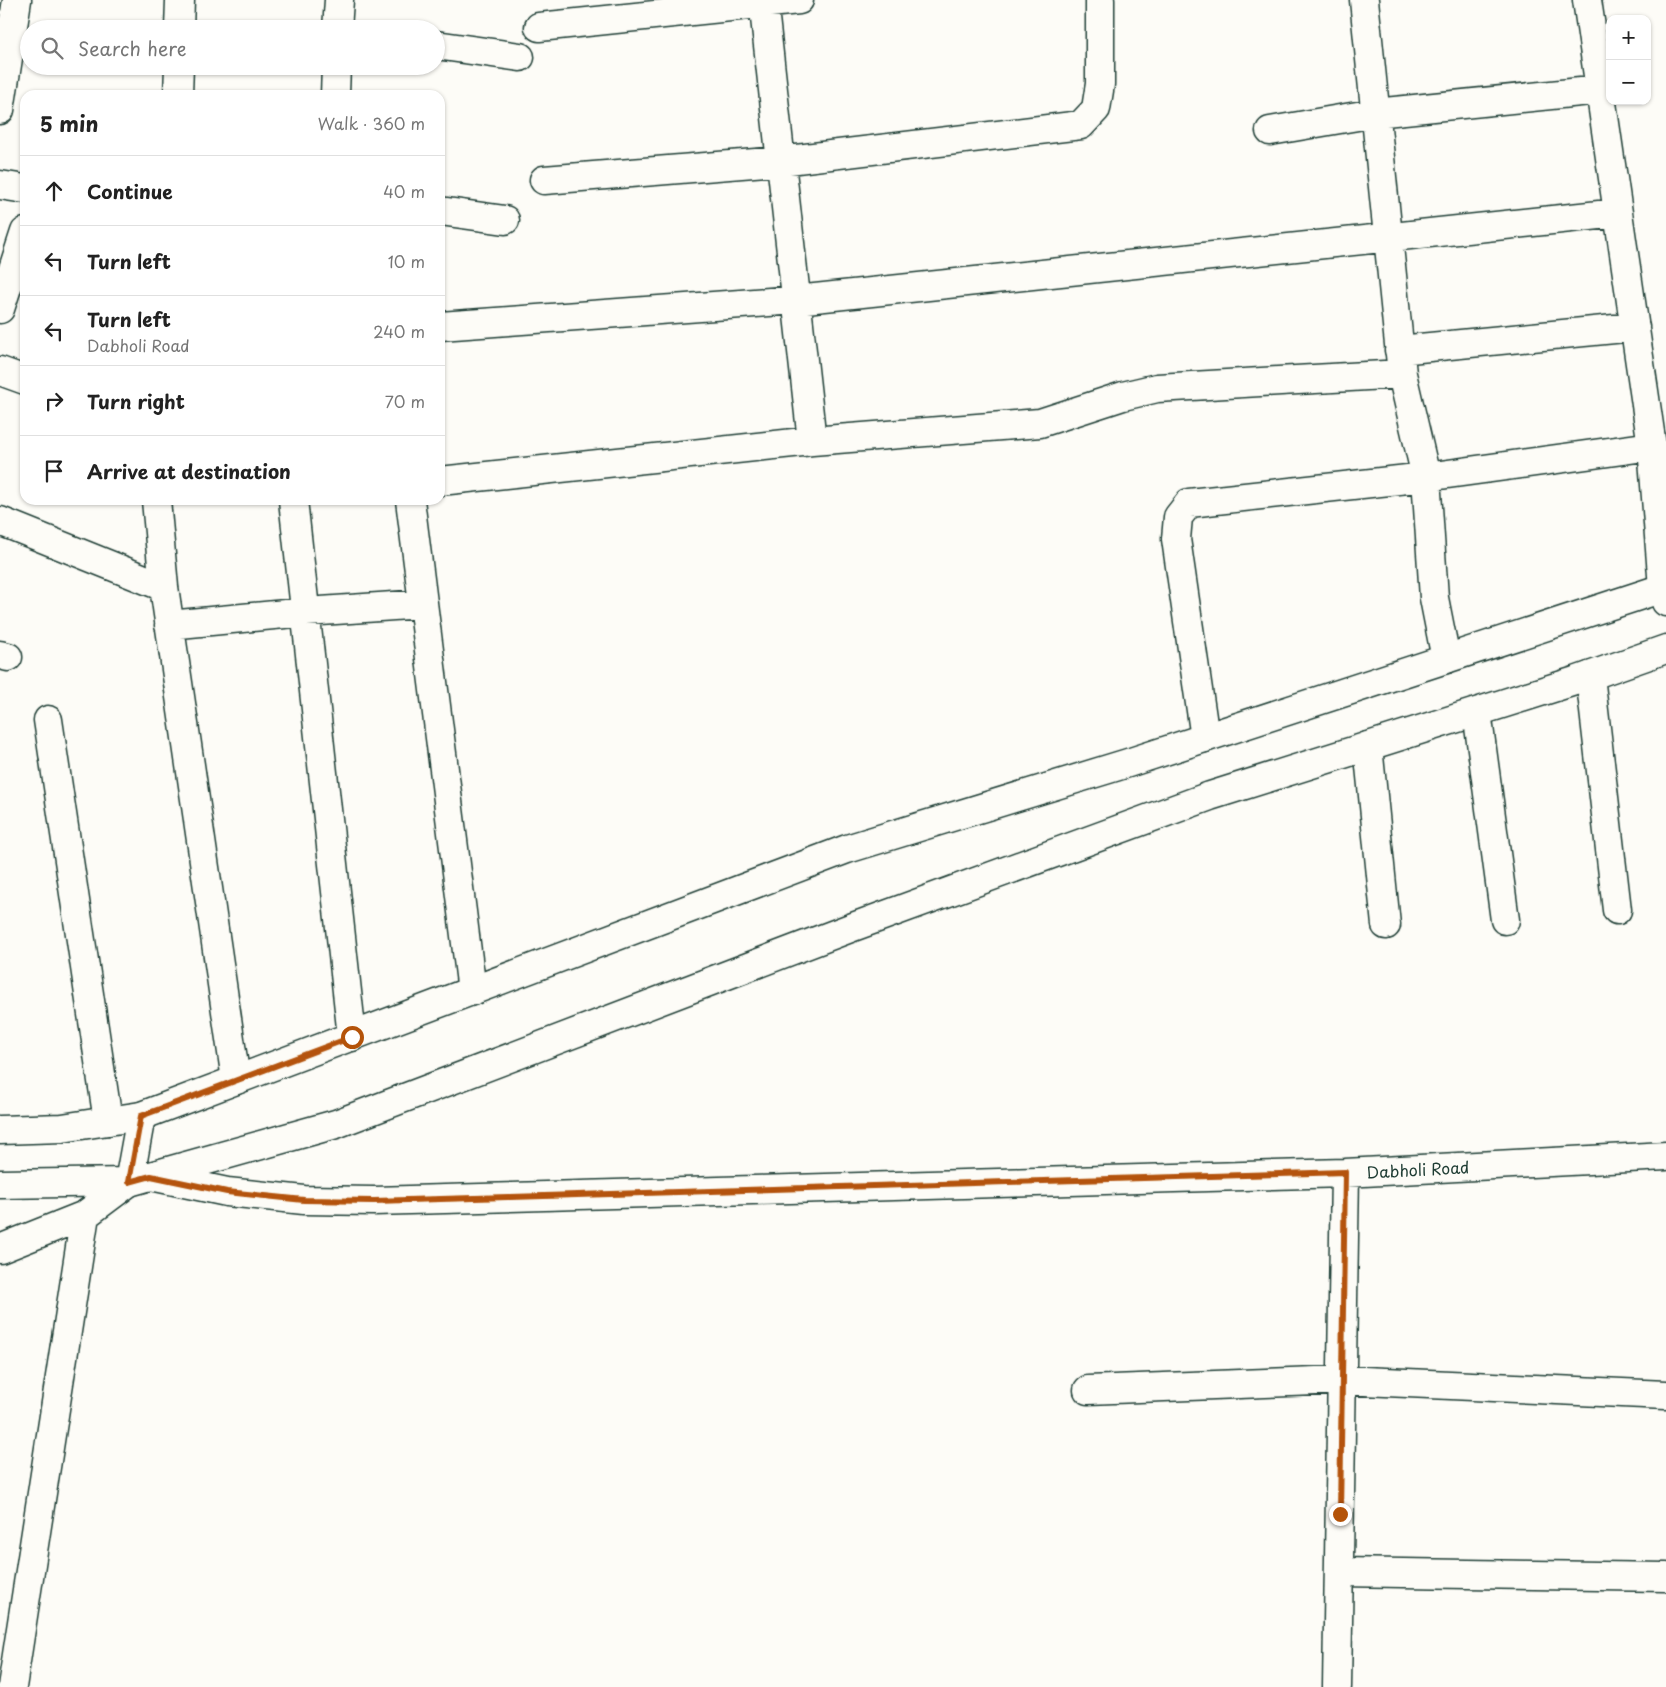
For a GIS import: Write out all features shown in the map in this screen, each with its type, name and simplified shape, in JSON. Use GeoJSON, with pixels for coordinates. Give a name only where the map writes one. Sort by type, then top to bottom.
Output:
{"type":"FeatureCollection","features":[{"type":"Feature","properties":{"kind":"street"},"geometry":{"type":"LineString","coordinates":[[0,110],[17,0]]}},
{"type":"Feature","properties":{"kind":"street"},"geometry":{"type":"LineString","coordinates":[[179,20],[180,0]]}},
{"type":"Feature","properties":{"kind":"street"},"geometry":{"type":"LineString","coordinates":[[337,20],[339,0]]}},
{"type":"Feature","properties":{"kind":"street"},"geometry":{"type":"LineString","coordinates":[[539,27],[763,2],[799,0]]}},
{"type":"Feature","properties":{"kind":"street"},"geometry":{"type":"LineString","coordinates":[[544,180],[780,160],[1082,124],[1096,109],[1100,84],[1100,0]]}},
{"type":"Feature","properties":{"kind":"street"},"geometry":{"type":"LineString","coordinates":[[1364,0],[1400,362],[1426,477],[1434,598],[1446,659]]}},
{"type":"Feature","properties":{"kind":"street"},"geometry":{"type":"LineString","coordinates":[[5,1131],[62,1128],[141,1116],[847,849],[1205,738],[1446,659],[1665,593],[1652,446],[1588,0]]}},
{"type":"Feature","properties":{"kind":"street"},"geometry":{"type":"LineString","coordinates":[[763,2],[812,441]]}},
{"type":"Feature","properties":{"kind":"street"},"geometry":{"type":"LineString","coordinates":[[445,46],[520,58]]}},
{"type":"Feature","properties":{"kind":"street"},"geometry":{"type":"LineString","coordinates":[[178,75],[178,90]]}},
{"type":"Feature","properties":{"kind":"street"},"geometry":{"type":"LineString","coordinates":[[335,90],[336,75]]}},
{"type":"Feature","properties":{"kind":"street"},"geometry":{"type":"LineString","coordinates":[[1270,131],[1375,113],[1600,90]]}},
{"type":"Feature","properties":{"kind":"street"},"geometry":{"type":"LineString","coordinates":[[0,185],[20,188]]}},
{"type":"Feature","properties":{"kind":"street"},"geometry":{"type":"LineString","coordinates":[[445,212],[505,220]]}},
{"type":"Feature","properties":{"kind":"street"},"geometry":{"type":"LineString","coordinates":[[445,326],[796,300],[1618,213]]}},
{"type":"Feature","properties":{"kind":"street"},"geometry":{"type":"LineString","coordinates":[[0,309],[20,247]]}},
{"type":"Feature","properties":{"kind":"street"},"geometry":{"type":"LineString","coordinates":[[445,480],[812,441],[1040,423],[1123,396],[1158,388],[1400,362],[1635,326]]}},
{"type":"Feature","properties":{"kind":"street"},"geometry":{"type":"LineString","coordinates":[[0,371],[20,378]]}},
{"type":"Feature","properties":{"kind":"street"},"geometry":{"type":"LineString","coordinates":[[1205,738],[1176,539],[1178,517],[1190,503],[1426,477],[1652,446]]}},
{"type":"Feature","properties":{"kind":"street"},"geometry":{"type":"LineString","coordinates":[[156,505],[169,625],[236,1080]]}},
{"type":"Feature","properties":{"kind":"street"},"geometry":{"type":"LineString","coordinates":[[294,505],[352,1037]]}},
{"type":"Feature","properties":{"kind":"street"},"geometry":{"type":"LineString","coordinates":[[411,505],[472,991]]}},
{"type":"Feature","properties":{"kind":"street"},"geometry":{"type":"LineString","coordinates":[[0,521],[164,587]]}},
{"type":"Feature","properties":{"kind":"street"},"geometry":{"type":"LineString","coordinates":[[169,625],[306,612],[423,604]]}},
{"type":"Feature","properties":{"kind":"street"},"geometry":{"type":"LineString","coordinates":[[0,1249],[85,1215],[140,1179],[336,1124],[853,927],[1200,800],[1590,676],[1666,649]]}},
{"type":"Feature","properties":{"kind":"street"},"geometry":{"type":"LineString","coordinates":[[1590,676],[1617,910]]}},
{"type":"Feature","properties":{"kind":"street"},"geometry":{"type":"LineString","coordinates":[[1477,712],[1505,920]]}},
{"type":"Feature","properties":{"kind":"street"},"geometry":{"type":"LineString","coordinates":[[48,720],[108,1121]]}},
{"type":"Feature","properties":{"kind":"street"},"geometry":{"type":"LineString","coordinates":[[1368,746],[1386,925]]}},
{"type":"Feature","properties":{"kind":"street"},"geometry":{"type":"LineString","coordinates":[[140,1179],[141,1116]]}},
{"type":"Feature","properties":{"kind":"street","name":"Dabholi Road"},"geometry":{"type":"LineString","coordinates":[[0,1184],[140,1179],[227,1192],[304,1200],[374,1201],[1345,1172],[1666,1156]]}},
{"type":"Feature","properties":{"kind":"street"},"geometry":{"type":"LineString","coordinates":[[1337,1687],[1345,1172]]}},
{"type":"Feature","properties":{"kind":"street"},"geometry":{"type":"LineString","coordinates":[[12,1687],[85,1215]]}},
{"type":"Feature","properties":{"kind":"street"},"geometry":{"type":"LineString","coordinates":[[1088,1390],[1342,1380],[1666,1395]]}},
{"type":"Feature","properties":{"kind":"street"},"geometry":{"type":"LineString","coordinates":[[1339,1572],[1666,1577]]}},
{"type":"Feature","properties":{"kind":"route"},"geometry":{"type":"LineString","coordinates":[[352,1037],[141,1116],[129,1182],[151,1176],[227,1192],[304,1200],[374,1201],[1345,1172],[1340,1514]]}}]}
